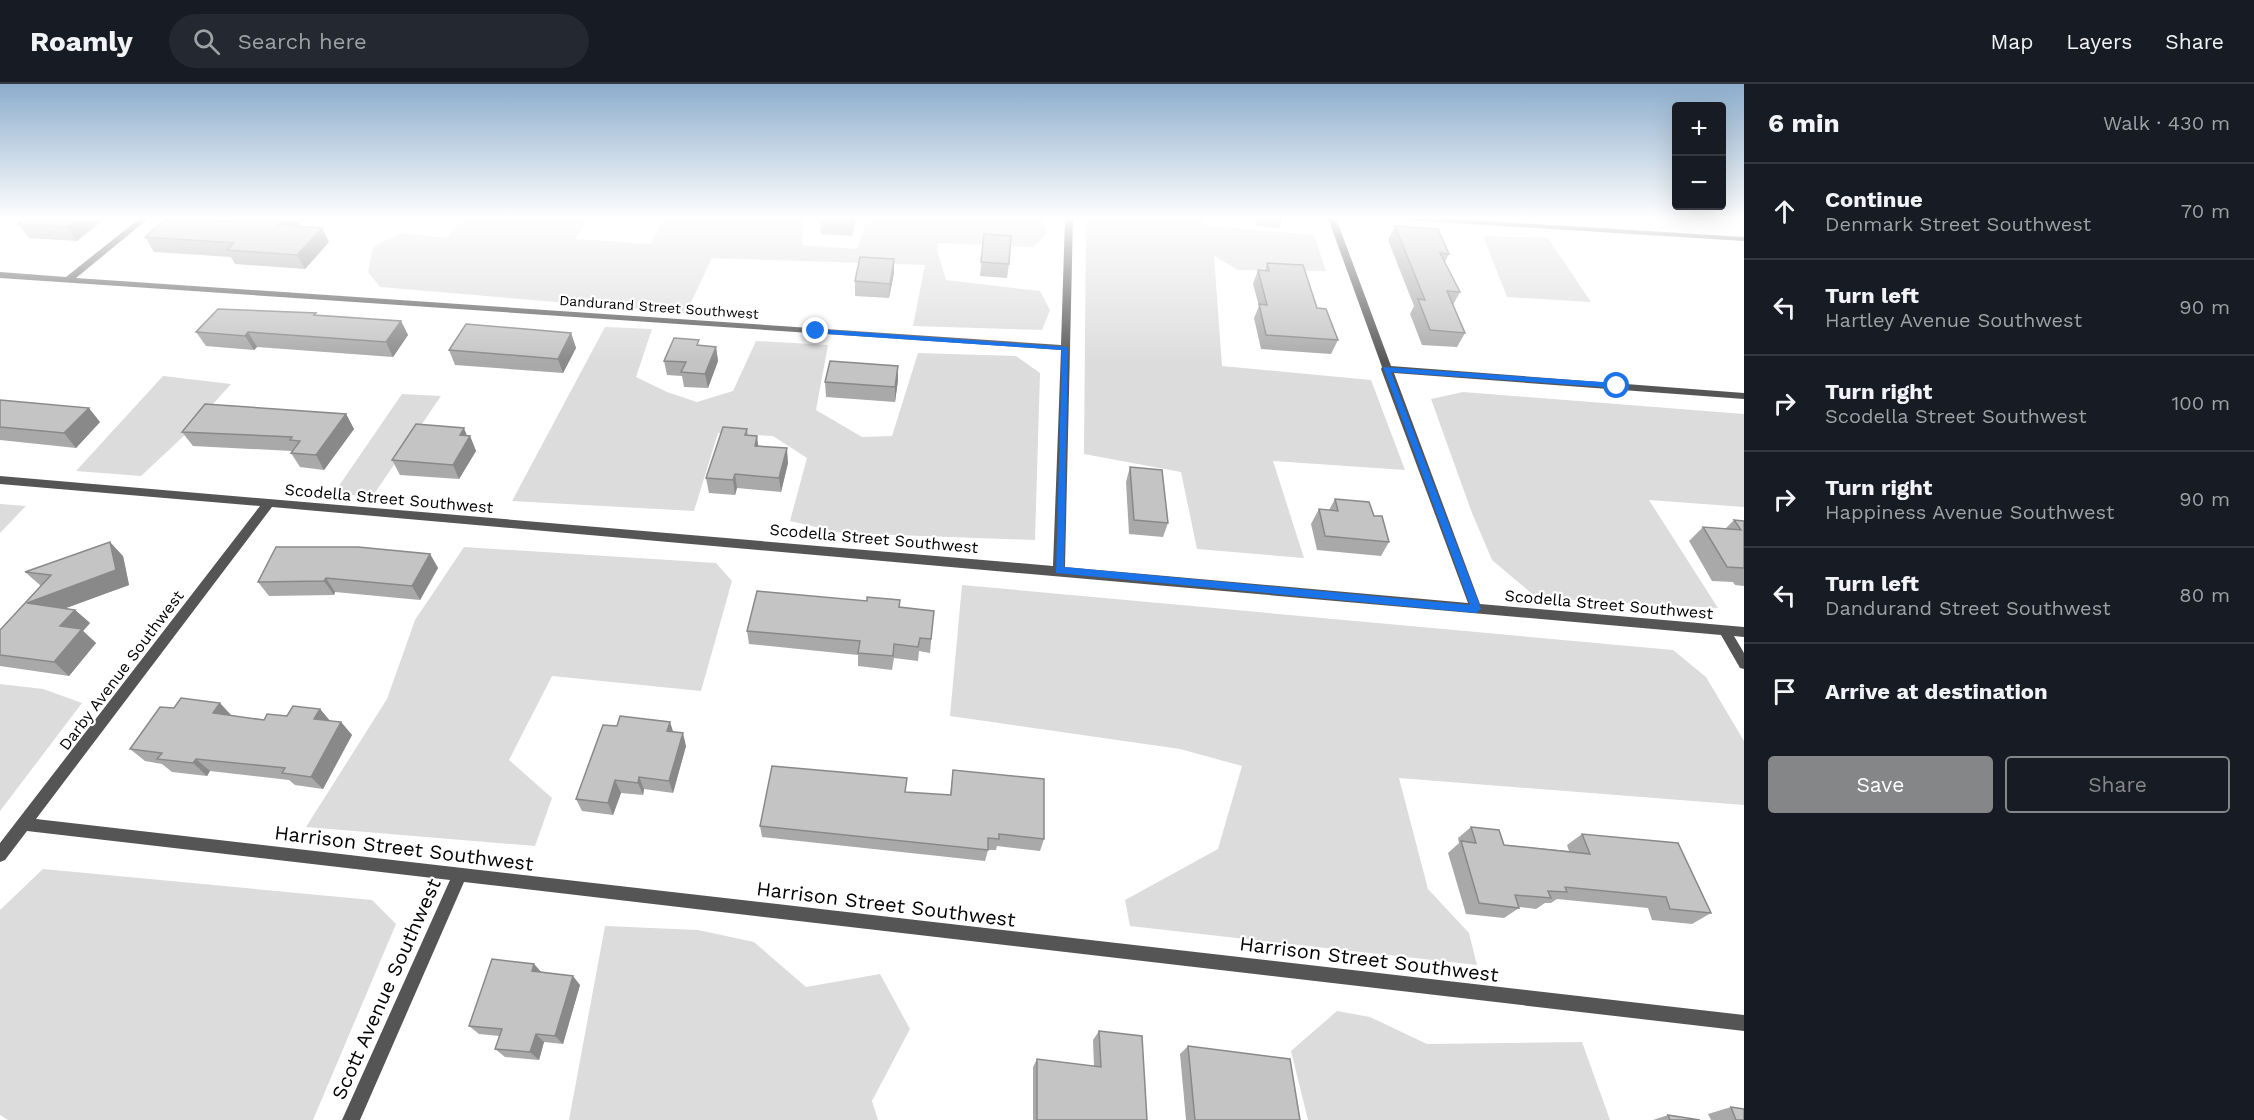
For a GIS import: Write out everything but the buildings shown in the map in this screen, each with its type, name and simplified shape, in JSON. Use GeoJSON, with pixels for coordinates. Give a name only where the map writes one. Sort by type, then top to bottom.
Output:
{"type":"FeatureCollection","features":[{"type":"Feature","properties":{"kind":"street"},"geometry":{"type":"LineString","coordinates":[[68,280],[85,266]]}},
{"type":"Feature","properties":{"kind":"street"},"geometry":{"type":"LineString","coordinates":[[1059,571],[1068,266]]}},
{"type":"Feature","properties":{"kind":"street"},"geometry":{"type":"LineString","coordinates":[[1349,266],[1476,609]]}},
{"type":"Feature","properties":{"kind":"street","name":"Dandurand Street Southwest"},"geometry":{"type":"LineString","coordinates":[[0,275],[1066,348]]}},
{"type":"Feature","properties":{"kind":"street"},"geometry":{"type":"LineString","coordinates":[[1386,369],[1744,396]]}},
{"type":"Feature","properties":{"kind":"street","name":"Scodella Street Southwest"},"geometry":{"type":"LineString","coordinates":[[0,480],[1744,632]]}},
{"type":"Feature","properties":{"kind":"street","name":"Darby Avenue Southwest"},"geometry":{"type":"LineString","coordinates":[[0,855],[268,504]]}},
{"type":"Feature","properties":{"kind":"street"},"geometry":{"type":"LineString","coordinates":[[1725,631],[1744,664]]}},
{"type":"Feature","properties":{"kind":"street","name":"Harrison Street Southwest"},"geometry":{"type":"LineString","coordinates":[[24,824],[1744,1023]]}},
{"type":"Feature","properties":{"kind":"street","name":"Scott Avenue Southwest"},"geometry":{"type":"LineString","coordinates":[[351,1120],[459,876]]}},
{"type":"Feature","properties":{"kind":"shaded area"},"geometry":{"type":"Polygon","coordinates":[[[369,266],[708,266],[686,313],[380,287],[368,272],[369,266]]]}},
{"type":"Feature","properties":{"kind":"shaded area"},"geometry":{"type":"Polygon","coordinates":[[[925,266],[942,266],[946,280],[1040,291],[1050,310],[1042,330],[913,326],[925,266]]]}},
{"type":"Feature","properties":{"kind":"shaded area"},"geometry":{"type":"Polygon","coordinates":[[[1086,266],[1215,266],[1222,366],[1371,380],[1405,470],[1273,461],[1304,558],[1197,549],[1181,472],[1084,454],[1086,266]]]}},
{"type":"Feature","properties":{"kind":"shaded area"},"geometry":{"type":"Polygon","coordinates":[[[1232,266],[1324,266],[1326,271],[1238,270],[1232,266]]]}},
{"type":"Feature","properties":{"kind":"shaded area"},"geometry":{"type":"Polygon","coordinates":[[[1495,266],[1567,266],[1591,302],[1507,297],[1495,266]]]}},
{"type":"Feature","properties":{"kind":"shaded area"},"geometry":{"type":"Polygon","coordinates":[[[605,327],[652,329],[636,377],[667,392],[697,402],[733,391],[756,341],[828,345],[816,410],[862,437],[892,436],[918,353],[1016,356],[1040,373],[1035,540],[841,533],[790,521],[807,458],[773,436],[718,433],[694,511],[512,501],[605,327]]]}},
{"type":"Feature","properties":{"kind":"shaded area"},"geometry":{"type":"Polygon","coordinates":[[[163,376],[231,384],[187,433],[141,476],[76,471],[163,376]]]}},
{"type":"Feature","properties":{"kind":"shaded area"},"geometry":{"type":"Polygon","coordinates":[[[1463,392],[1744,414],[1744,507],[1649,500],[1718,608],[1537,598],[1492,560],[1472,513],[1431,399],[1463,392]]]}},
{"type":"Feature","properties":{"kind":"shaded area"},"geometry":{"type":"Polygon","coordinates":[[[402,394],[441,396],[372,497],[334,493],[402,394]]]}},
{"type":"Feature","properties":{"kind":"shaded area"},"geometry":{"type":"Polygon","coordinates":[[[0,504],[26,506],[0,533],[0,504]]]}},
{"type":"Feature","properties":{"kind":"shaded area"},"geometry":{"type":"Polygon","coordinates":[[[464,547],[716,563],[732,581],[701,691],[552,676],[509,760],[552,798],[535,846],[306,827],[387,699],[415,620],[464,547]]]}},
{"type":"Feature","properties":{"kind":"shaded area"},"geometry":{"type":"Polygon","coordinates":[[[962,585],[1673,650],[1706,677],[1744,741],[1744,805],[1399,778],[1428,889],[1469,933],[1477,965],[1130,926],[1125,900],[1218,849],[1242,766],[1180,749],[950,716],[962,585]]]}},
{"type":"Feature","properties":{"kind":"shaded area"},"geometry":{"type":"Polygon","coordinates":[[[0,684],[43,689],[82,703],[0,811],[0,684]]]}},
{"type":"Feature","properties":{"kind":"shaded area"},"geometry":{"type":"Polygon","coordinates":[[[43,869],[372,900],[396,924],[313,1120],[8,1120],[0,1115],[0,910],[43,869]]]}},
{"type":"Feature","properties":{"kind":"shaded area"},"geometry":{"type":"Polygon","coordinates":[[[605,926],[698,930],[754,942],[806,987],[880,974],[910,1029],[872,1101],[878,1120],[569,1120],[605,926]]]}},
{"type":"Feature","properties":{"kind":"shaded area"},"geometry":{"type":"Polygon","coordinates":[[[1337,1011],[1370,1017],[1427,1044],[1582,1042],[1610,1120],[1308,1120],[1291,1051],[1337,1011]]]}},
{"type":"Feature","properties":{"kind":"route"},"geometry":{"type":"LineString","coordinates":[[816,331],[1066,348],[1059,571],[1476,609],[1386,369],[1617,386]]}}]}
